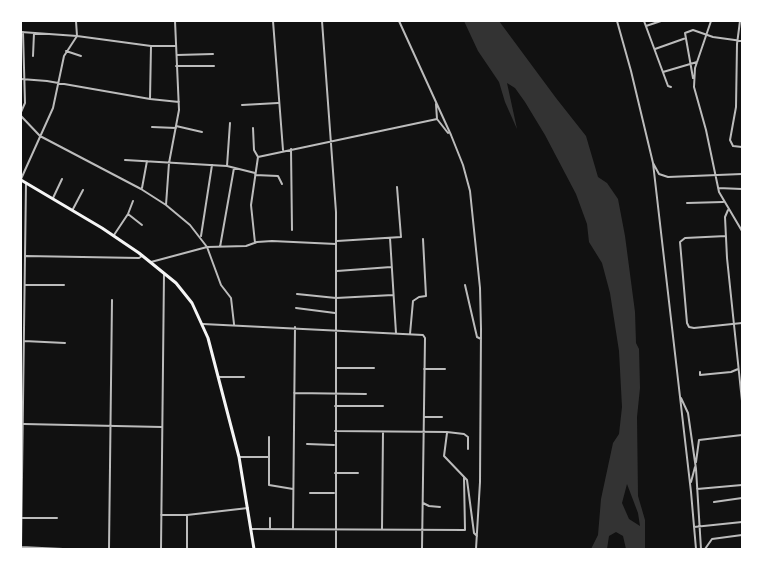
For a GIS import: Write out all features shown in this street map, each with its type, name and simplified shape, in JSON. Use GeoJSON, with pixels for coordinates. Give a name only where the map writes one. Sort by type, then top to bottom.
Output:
{"type":"FeatureCollection","features":[{"type":"Feature","properties":{"kind":"main road"},"geometry":{"type":"LineString","coordinates":[[21,180],[114,235],[165,273],[185,293],[203,324],[218,377],[239,457],[254,549]]}},
{"type":"Feature","properties":{"kind":"street"},"geometry":{"type":"LineString","coordinates":[[21,180],[53,108],[66,51],[77,36],[76,21]]}},
{"type":"Feature","properties":{"kind":"street"},"geometry":{"type":"LineString","coordinates":[[166,205],[169,163],[178,102],[175,21]]}},
{"type":"Feature","properties":{"kind":"street"},"geometry":{"type":"LineString","coordinates":[[273,21],[284,150]]}},
{"type":"Feature","properties":{"kind":"street"},"geometry":{"type":"LineString","coordinates":[[322,21],[336,243],[336,549]]}},
{"type":"Feature","properties":{"kind":"street"},"geometry":{"type":"LineString","coordinates":[[399,21],[464,165],[470,191],[480,288],[481,339],[480,482],[476,549]]}},
{"type":"Feature","properties":{"kind":"street"},"geometry":{"type":"LineString","coordinates":[[617,21],[653,163],[681,398],[696,549]]}},
{"type":"Feature","properties":{"kind":"street"},"geometry":{"type":"LineString","coordinates":[[619,28],[621,21]]}},
{"type":"Feature","properties":{"kind":"street"},"geometry":{"type":"LineString","coordinates":[[644,21],[668,86],[671,87]]}},
{"type":"Feature","properties":{"kind":"street"},"geometry":{"type":"LineString","coordinates":[[646,26],[661,21]]}},
{"type":"Feature","properties":{"kind":"street"},"geometry":{"type":"LineString","coordinates":[[711,21],[697,62],[694,87],[718,188],[728,210],[742,231]]}},
{"type":"Feature","properties":{"kind":"street"},"geometry":{"type":"LineString","coordinates":[[740,21],[737,40],[736,107],[730,141],[733,146],[742,147]]}},
{"type":"Feature","properties":{"kind":"street"},"geometry":{"type":"LineString","coordinates":[[694,80],[685,33],[693,30],[707,35],[742,41]]}},
{"type":"Feature","properties":{"kind":"street"},"geometry":{"type":"LineString","coordinates":[[21,112],[25,103],[22,32],[77,36],[152,46],[176,46]]}},
{"type":"Feature","properties":{"kind":"street"},"geometry":{"type":"LineString","coordinates":[[33,56],[34,33]]}},
{"type":"Feature","properties":{"kind":"street"},"geometry":{"type":"LineString","coordinates":[[654,49],[686,38]]}},
{"type":"Feature","properties":{"kind":"street"},"geometry":{"type":"LineString","coordinates":[[150,99],[152,46]]}},
{"type":"Feature","properties":{"kind":"street"},"geometry":{"type":"LineString","coordinates":[[66,51],[81,56]]}},
{"type":"Feature","properties":{"kind":"street"},"geometry":{"type":"LineString","coordinates":[[176,55],[213,54]]}},
{"type":"Feature","properties":{"kind":"street"},"geometry":{"type":"LineString","coordinates":[[663,72],[697,62]]}},
{"type":"Feature","properties":{"kind":"street"},"geometry":{"type":"LineString","coordinates":[[176,66],[214,66]]}},
{"type":"Feature","properties":{"kind":"street"},"geometry":{"type":"LineString","coordinates":[[23,79],[59,82],[178,102]]}},
{"type":"Feature","properties":{"kind":"street"},"geometry":{"type":"LineString","coordinates":[[437,102],[437,119],[451,135]]}},
{"type":"Feature","properties":{"kind":"street"},"geometry":{"type":"LineString","coordinates":[[242,105],[279,103]]}},
{"type":"Feature","properties":{"kind":"street"},"geometry":{"type":"LineString","coordinates":[[21,116],[40,136],[141,189],[166,205],[190,225],[207,247],[220,285],[231,298],[234,324]]}},
{"type":"Feature","properties":{"kind":"street"},"geometry":{"type":"LineString","coordinates":[[258,157],[437,119]]}},
{"type":"Feature","properties":{"kind":"street"},"geometry":{"type":"LineString","coordinates":[[227,166],[230,123]]}},
{"type":"Feature","properties":{"kind":"street"},"geometry":{"type":"LineString","coordinates":[[152,127],[176,127],[202,132]]}},
{"type":"Feature","properties":{"kind":"street"},"geometry":{"type":"LineString","coordinates":[[253,128],[254,150],[258,157],[251,205],[255,243]]}},
{"type":"Feature","properties":{"kind":"street"},"geometry":{"type":"LineString","coordinates":[[291,149],[292,230]]}},
{"type":"Feature","properties":{"kind":"street"},"geometry":{"type":"LineString","coordinates":[[125,160],[227,166],[255,174],[278,177],[282,184]]}},
{"type":"Feature","properties":{"kind":"street"},"geometry":{"type":"LineString","coordinates":[[141,189],[147,161]]}},
{"type":"Feature","properties":{"kind":"street"},"geometry":{"type":"LineString","coordinates":[[653,163],[659,174],[664,176],[742,174]]}},
{"type":"Feature","properties":{"kind":"street"},"geometry":{"type":"LineString","coordinates":[[200,237],[212,165]]}},
{"type":"Feature","properties":{"kind":"street"},"geometry":{"type":"LineString","coordinates":[[220,247],[234,168]]}},
{"type":"Feature","properties":{"kind":"street"},"geometry":{"type":"LineString","coordinates":[[53,198],[62,179]]}},
{"type":"Feature","properties":{"kind":"street"},"geometry":{"type":"LineString","coordinates":[[26,183],[22,331],[24,341],[21,548],[63,549]]}},
{"type":"Feature","properties":{"kind":"street"},"geometry":{"type":"LineString","coordinates":[[151,262],[207,247],[252,245],[272,241],[336,243],[401,237],[397,187]]}},
{"type":"Feature","properties":{"kind":"street"},"geometry":{"type":"LineString","coordinates":[[718,188],[742,189]]}},
{"type":"Feature","properties":{"kind":"street"},"geometry":{"type":"LineString","coordinates":[[73,209],[83,190]]}},
{"type":"Feature","properties":{"kind":"street"},"geometry":{"type":"LineString","coordinates":[[114,235],[128,214],[133,201]]}},
{"type":"Feature","properties":{"kind":"street"},"geometry":{"type":"LineString","coordinates":[[687,203],[724,202]]}},
{"type":"Feature","properties":{"kind":"street"},"geometry":{"type":"LineString","coordinates":[[728,210],[725,217],[726,236],[742,401]]}},
{"type":"Feature","properties":{"kind":"street"},"geometry":{"type":"LineString","coordinates":[[128,214],[142,225]]}},
{"type":"Feature","properties":{"kind":"street"},"geometry":{"type":"LineString","coordinates":[[726,236],[683,238],[680,244],[687,324],[689,327],[742,323]]}},
{"type":"Feature","properties":{"kind":"street"},"geometry":{"type":"LineString","coordinates":[[390,238],[396,333]]}},
{"type":"Feature","properties":{"kind":"street"},"geometry":{"type":"LineString","coordinates":[[410,334],[413,301],[426,296],[423,239]]}},
{"type":"Feature","properties":{"kind":"street"},"geometry":{"type":"LineString","coordinates":[[25,256],[139,258],[142,256]]}},
{"type":"Feature","properties":{"kind":"street"},"geometry":{"type":"LineString","coordinates":[[336,271],[392,267]]}},
{"type":"Feature","properties":{"kind":"street"},"geometry":{"type":"LineString","coordinates":[[161,549],[165,273]]}},
{"type":"Feature","properties":{"kind":"street"},"geometry":{"type":"LineString","coordinates":[[24,285],[64,285]]}},
{"type":"Feature","properties":{"kind":"street"},"geometry":{"type":"LineString","coordinates":[[465,285],[477,337],[481,339]]}},
{"type":"Feature","properties":{"kind":"street"},"geometry":{"type":"LineString","coordinates":[[297,294],[336,298],[393,295]]}},
{"type":"Feature","properties":{"kind":"street"},"geometry":{"type":"LineString","coordinates":[[109,549],[112,300]]}},
{"type":"Feature","properties":{"kind":"street"},"geometry":{"type":"LineString","coordinates":[[296,308],[336,313]]}},
{"type":"Feature","properties":{"kind":"street"},"geometry":{"type":"LineString","coordinates":[[203,324],[423,335],[422,549]]}},
{"type":"Feature","properties":{"kind":"street"},"geometry":{"type":"LineString","coordinates":[[293,529],[294,327]]}},
{"type":"Feature","properties":{"kind":"street"},"geometry":{"type":"LineString","coordinates":[[24,341],[65,343]]}},
{"type":"Feature","properties":{"kind":"street"},"geometry":{"type":"LineString","coordinates":[[336,368],[374,368]]}},
{"type":"Feature","properties":{"kind":"street"},"geometry":{"type":"LineString","coordinates":[[424,369],[445,369]]}},
{"type":"Feature","properties":{"kind":"street"},"geometry":{"type":"LineString","coordinates":[[700,372],[700,375],[731,372],[738,369]]}},
{"type":"Feature","properties":{"kind":"street"},"geometry":{"type":"LineString","coordinates":[[218,377],[244,377]]}},
{"type":"Feature","properties":{"kind":"street"},"geometry":{"type":"LineString","coordinates":[[294,393],[366,393]]}},
{"type":"Feature","properties":{"kind":"street"},"geometry":{"type":"LineString","coordinates":[[681,398],[688,413],[703,549]]}},
{"type":"Feature","properties":{"kind":"street"},"geometry":{"type":"LineString","coordinates":[[336,406],[383,406]]}},
{"type":"Feature","properties":{"kind":"street"},"geometry":{"type":"LineString","coordinates":[[424,417],[442,417]]}},
{"type":"Feature","properties":{"kind":"street"},"geometry":{"type":"LineString","coordinates":[[23,424],[162,427]]}},
{"type":"Feature","properties":{"kind":"street"},"geometry":{"type":"LineString","coordinates":[[335,431],[447,432],[466,435],[468,448]]}},
{"type":"Feature","properties":{"kind":"street"},"geometry":{"type":"LineString","coordinates":[[382,529],[383,432]]}},
{"type":"Feature","properties":{"kind":"street"},"geometry":{"type":"LineString","coordinates":[[447,432],[444,456],[467,480],[474,533],[477,536]]}},
{"type":"Feature","properties":{"kind":"street"},"geometry":{"type":"LineString","coordinates":[[690,483],[699,440],[742,435]]}},
{"type":"Feature","properties":{"kind":"street"},"geometry":{"type":"LineString","coordinates":[[268,437],[269,485],[294,489]]}},
{"type":"Feature","properties":{"kind":"street"},"geometry":{"type":"LineString","coordinates":[[307,444],[335,445]]}},
{"type":"Feature","properties":{"kind":"street"},"geometry":{"type":"LineString","coordinates":[[239,457],[269,457]]}},
{"type":"Feature","properties":{"kind":"street"},"geometry":{"type":"LineString","coordinates":[[335,473],[358,473]]}},
{"type":"Feature","properties":{"kind":"street"},"geometry":{"type":"LineString","coordinates":[[252,529],[465,530],[464,478]]}},
{"type":"Feature","properties":{"kind":"street"},"geometry":{"type":"LineString","coordinates":[[696,489],[742,484]]}},
{"type":"Feature","properties":{"kind":"street"},"geometry":{"type":"LineString","coordinates":[[310,493],[335,493]]}},
{"type":"Feature","properties":{"kind":"street"},"geometry":{"type":"LineString","coordinates":[[714,502],[742,498]]}},
{"type":"Feature","properties":{"kind":"street"},"geometry":{"type":"LineString","coordinates":[[422,503],[440,507]]}},
{"type":"Feature","properties":{"kind":"street"},"geometry":{"type":"LineString","coordinates":[[161,515],[187,515],[249,508]]}},
{"type":"Feature","properties":{"kind":"street"},"geometry":{"type":"LineString","coordinates":[[187,515],[187,549]]}},
{"type":"Feature","properties":{"kind":"street"},"geometry":{"type":"LineString","coordinates":[[22,518],[57,518]]}},
{"type":"Feature","properties":{"kind":"street"},"geometry":{"type":"LineString","coordinates":[[270,518],[270,529]]}},
{"type":"Feature","properties":{"kind":"street"},"geometry":{"type":"LineString","coordinates":[[694,527],[742,522]]}},
{"type":"Feature","properties":{"kind":"street"},"geometry":{"type":"LineString","coordinates":[[703,549],[712,538],[742,535]]}},
{"type":"Feature","properties":{"kind":"shaded area"},"geometry":{"type":"Polygon","coordinates":[[[464,21],[499,21],[586,136],[598,177],[607,183],[618,199],[635,312],[636,343],[639,349],[638,496],[645,520],[645,549],[626,549],[623,536],[616,532],[609,536],[607,549],[591,549],[598,535],[601,499],[613,443],[619,434],[622,407],[619,351],[610,293],[602,263],[589,242],[587,224],[576,194],[545,135],[515,88],[507,83],[517,129],[499,82],[478,51],[464,21]],[[627,484],[622,503],[629,519],[640,526],[638,513],[627,484]]]}}]}
